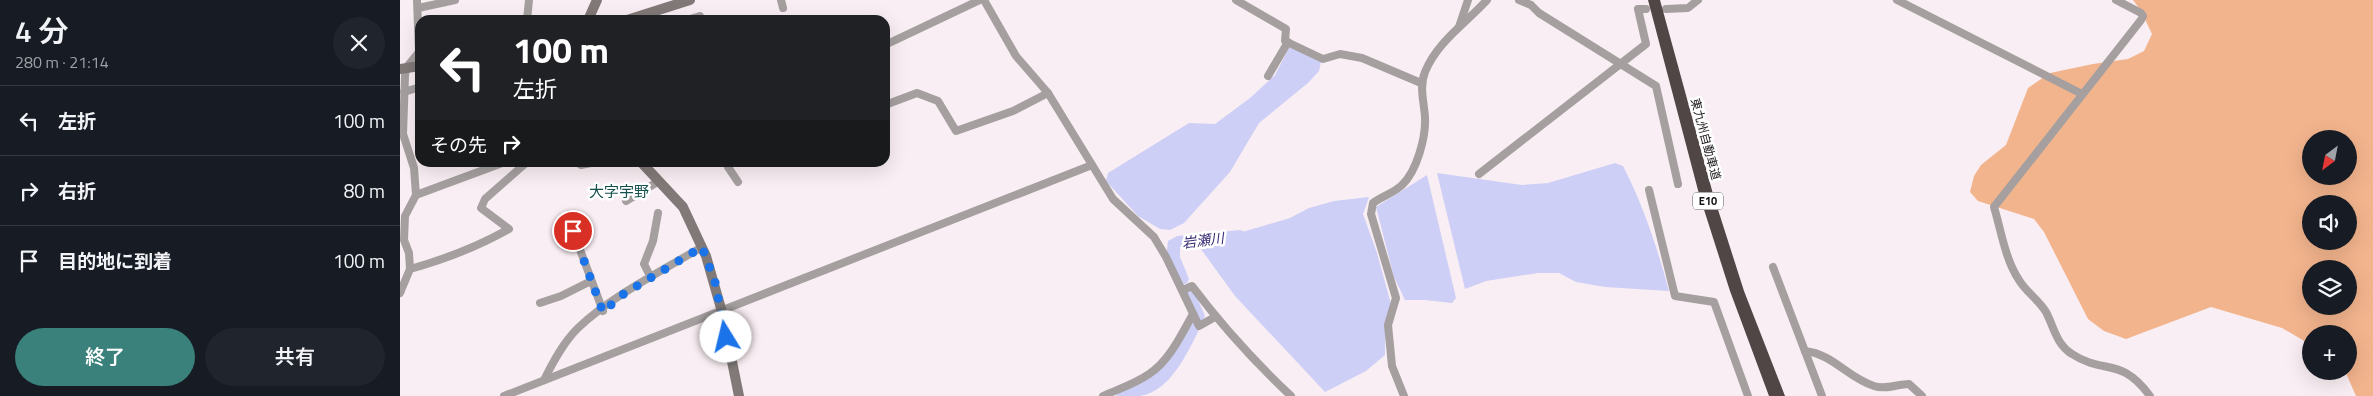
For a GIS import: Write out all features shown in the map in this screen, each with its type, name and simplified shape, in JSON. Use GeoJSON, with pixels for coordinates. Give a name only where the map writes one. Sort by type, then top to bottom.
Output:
{"type":"FeatureCollection","features":[{"type":"Feature","properties":{"kind":"highway","name":"東九州自動車道"},"geometry":{"type":"LineString","coordinates":[[1650,4],[1706,194],[1740,300],[1777,396]]}},
{"type":"Feature","properties":{"kind":"main road"},"geometry":{"type":"LineString","coordinates":[[590,15],[597,0]]}},
{"type":"Feature","properties":{"kind":"main road"},"geometry":{"type":"LineString","coordinates":[[642,15],[690,0]]}},
{"type":"Feature","properties":{"kind":"main road"},"geometry":{"type":"LineString","coordinates":[[646,167],[682,207],[702,247],[715,282],[738,396]]}},
{"type":"Feature","properties":{"kind":"street"},"geometry":{"type":"LineString","coordinates":[[417,4],[455,0]]}},
{"type":"Feature","properties":{"kind":"street"},"geometry":{"type":"LineString","coordinates":[[528,15],[529,0]]}},
{"type":"Feature","properties":{"kind":"street"},"geometry":{"type":"LineString","coordinates":[[781,0],[783,8]]}},
{"type":"Feature","properties":{"kind":"street"},"geometry":{"type":"LineString","coordinates":[[890,43],[980,0]]}},
{"type":"Feature","properties":{"kind":"street"},"geometry":{"type":"LineString","coordinates":[[984,0],[1016,56],[1048,92],[1113,199],[1154,238],[1183,290],[1199,326],[1215,317]]}},
{"type":"Feature","properties":{"kind":"street"},"geometry":{"type":"LineString","coordinates":[[1459,27],[1468,0]]}},
{"type":"Feature","properties":{"kind":"street"},"geometry":{"type":"LineString","coordinates":[[1404,396],[1392,366],[1388,326],[1396,298],[1371,214],[1373,203],[1405,183],[1416,158],[1425,120],[1421,83],[1431,58],[1459,27],[1472,18],[1487,0]]}},
{"type":"Feature","properties":{"kind":"street"},"geometry":{"type":"LineString","coordinates":[[1519,0],[1531,5],[1538,13],[1656,86],[1678,184]]}},
{"type":"Feature","properties":{"kind":"street"},"geometry":{"type":"LineString","coordinates":[[1666,9],[1688,8],[1698,0]]}},
{"type":"Feature","properties":{"kind":"street"},"geometry":{"type":"LineString","coordinates":[[1897,0],[2082,94]]}},
{"type":"Feature","properties":{"kind":"street"},"geometry":{"type":"LineString","coordinates":[[2116,0],[2143,16],[1999,198],[1994,207],[2018,278],[2045,310],[2051,322],[2054,335],[2062,346],[2090,362],[2125,371],[2138,380],[2150,396]]}},
{"type":"Feature","properties":{"kind":"street"},"geometry":{"type":"LineString","coordinates":[[1240,1],[1286,29],[1285,41],[1324,59],[1340,54],[1362,58],[1421,83]]}},
{"type":"Feature","properties":{"kind":"street"},"geometry":{"type":"LineString","coordinates":[[1479,174],[1646,44],[1638,9],[1650,4]]}},
{"type":"Feature","properties":{"kind":"street"},"geometry":{"type":"LineString","coordinates":[[657,10],[658,15]]}},
{"type":"Feature","properties":{"kind":"street"},"geometry":{"type":"LineString","coordinates":[[1268,76],[1288,42]]}},
{"type":"Feature","properties":{"kind":"street"},"geometry":{"type":"LineString","coordinates":[[400,293],[410,269],[409,253],[402,241],[405,216],[416,195],[414,168],[403,134],[403,69],[415,56]]}},
{"type":"Feature","properties":{"kind":"street"},"geometry":{"type":"LineString","coordinates":[[404,92],[415,89]]}},
{"type":"Feature","properties":{"kind":"street"},"geometry":{"type":"LineString","coordinates":[[890,103],[917,93],[938,101],[956,131],[1014,111],[1048,92]]}},
{"type":"Feature","properties":{"kind":"street"},"geometry":{"type":"LineString","coordinates":[[504,396],[722,312],[1092,164]]}},
{"type":"Feature","properties":{"kind":"street"},"geometry":{"type":"LineString","coordinates":[[416,195],[492,167]]}},
{"type":"Feature","properties":{"kind":"street"},"geometry":{"type":"LineString","coordinates":[[410,269],[443,260],[477,246],[508,229],[498,218],[492,218],[481,208],[485,199],[521,167]]}},
{"type":"Feature","properties":{"kind":"street"},"geometry":{"type":"LineString","coordinates":[[728,167],[738,182]]}},
{"type":"Feature","properties":{"kind":"street"},"geometry":{"type":"LineString","coordinates":[[621,189],[628,200],[659,181]]}},
{"type":"Feature","properties":{"kind":"street"},"geometry":{"type":"LineString","coordinates":[[1649,190],[1675,296],[1714,302],[1748,396]]}},
{"type":"Feature","properties":{"kind":"street"},"geometry":{"type":"LineString","coordinates":[[651,278],[644,264],[653,241],[658,212]]}},
{"type":"Feature","properties":{"kind":"street"},"geometry":{"type":"LineString","coordinates":[[573,231],[603,312]]}},
{"type":"Feature","properties":{"kind":"street"},"geometry":{"type":"LineString","coordinates":[[544,380],[557,356],[577,329],[603,312],[622,295],[702,247]]}},
{"type":"Feature","properties":{"kind":"street"},"geometry":{"type":"LineString","coordinates":[[1773,267],[1822,396]]}},
{"type":"Feature","properties":{"kind":"street"},"geometry":{"type":"LineString","coordinates":[[540,303],[561,296],[592,281]]}},
{"type":"Feature","properties":{"kind":"street"},"geometry":{"type":"LineString","coordinates":[[1183,290],[1192,286],[1215,317],[1254,361],[1290,396]]}},
{"type":"Feature","properties":{"kind":"street"},"geometry":{"type":"LineString","coordinates":[[1103,396],[1155,370],[1168,356],[1193,314]]}},
{"type":"Feature","properties":{"kind":"street"},"geometry":{"type":"LineString","coordinates":[[1805,351],[1816,351],[1826,355],[1874,386],[1891,388],[1909,384],[1922,396]]}},
{"type":"Feature","properties":{"kind":"shaded area"},"geometry":{"type":"Polygon","coordinates":[[[2133,0],[2373,0],[2373,396],[2356,396],[2349,380],[2357,380],[2357,325],[2302,325],[2302,340],[2282,328],[2211,307],[2126,339],[2104,331],[2088,319],[2044,232],[2034,219],[1978,201],[1970,192],[1974,176],[1981,165],[2006,145],[2028,88],[2050,73],[2128,59],[2144,51],[2152,34],[2141,11],[2133,0]]]}},
{"type":"Feature","properties":{"kind":"water"},"geometry":{"type":"Polygon","coordinates":[[[1290,46],[1321,62],[1319,71],[1308,83],[1259,123],[1230,172],[1184,223],[1170,230],[1160,229],[1138,216],[1106,181],[1108,173],[1189,123],[1215,124],[1250,98],[1275,75],[1290,46]]]}},
{"type":"Feature","properties":{"kind":"water"},"geometry":{"type":"Polygon","coordinates":[[[1615,163],[1623,166],[1644,212],[1669,291],[1605,287],[1576,282],[1559,273],[1538,273],[1486,281],[1465,289],[1437,173],[1522,185],[1548,183],[1615,163]]]}},
{"type":"Feature","properties":{"kind":"water"},"geometry":{"type":"Polygon","coordinates":[[[1427,175],[1456,298],[1452,303],[1405,300],[1394,277],[1376,207],[1427,175]]]}},
{"type":"Feature","properties":{"kind":"water"},"geometry":{"type":"Polygon","coordinates":[[[1369,197],[1363,214],[1377,253],[1391,304],[1385,323],[1385,355],[1366,371],[1325,392],[1235,296],[1198,245],[1238,239],[1239,233],[1290,218],[1309,208],[1334,201],[1369,197]]]}},
{"type":"Feature","properties":{"kind":"waterway","name":"岩瀬川"},"geometry":{"type":"LineString","coordinates":[[1182,279],[1173,257],[1173,245],[1177,242],[1240,236]]}},
{"type":"Feature","properties":{"kind":"waterway","name":"岩瀬川"},"geometry":{"type":"LineString","coordinates":[[1190,297],[1198,316]]}},
{"type":"Feature","properties":{"kind":"waterway","name":"岩瀬川"},"geometry":{"type":"LineString","coordinates":[[1124,396],[1153,383],[1168,370],[1192,328]]}},
{"type":"Feature","properties":{"kind":"district","name":"大字宇野"},"geometry":{"type":"Point","coordinates":[619,191]}},
{"type":"Feature","properties":{"kind":"route"},"geometry":{"type":"LineString","coordinates":[[573,231],[603,312],[622,295],[702,247],[715,282],[726,337]]}}]}
